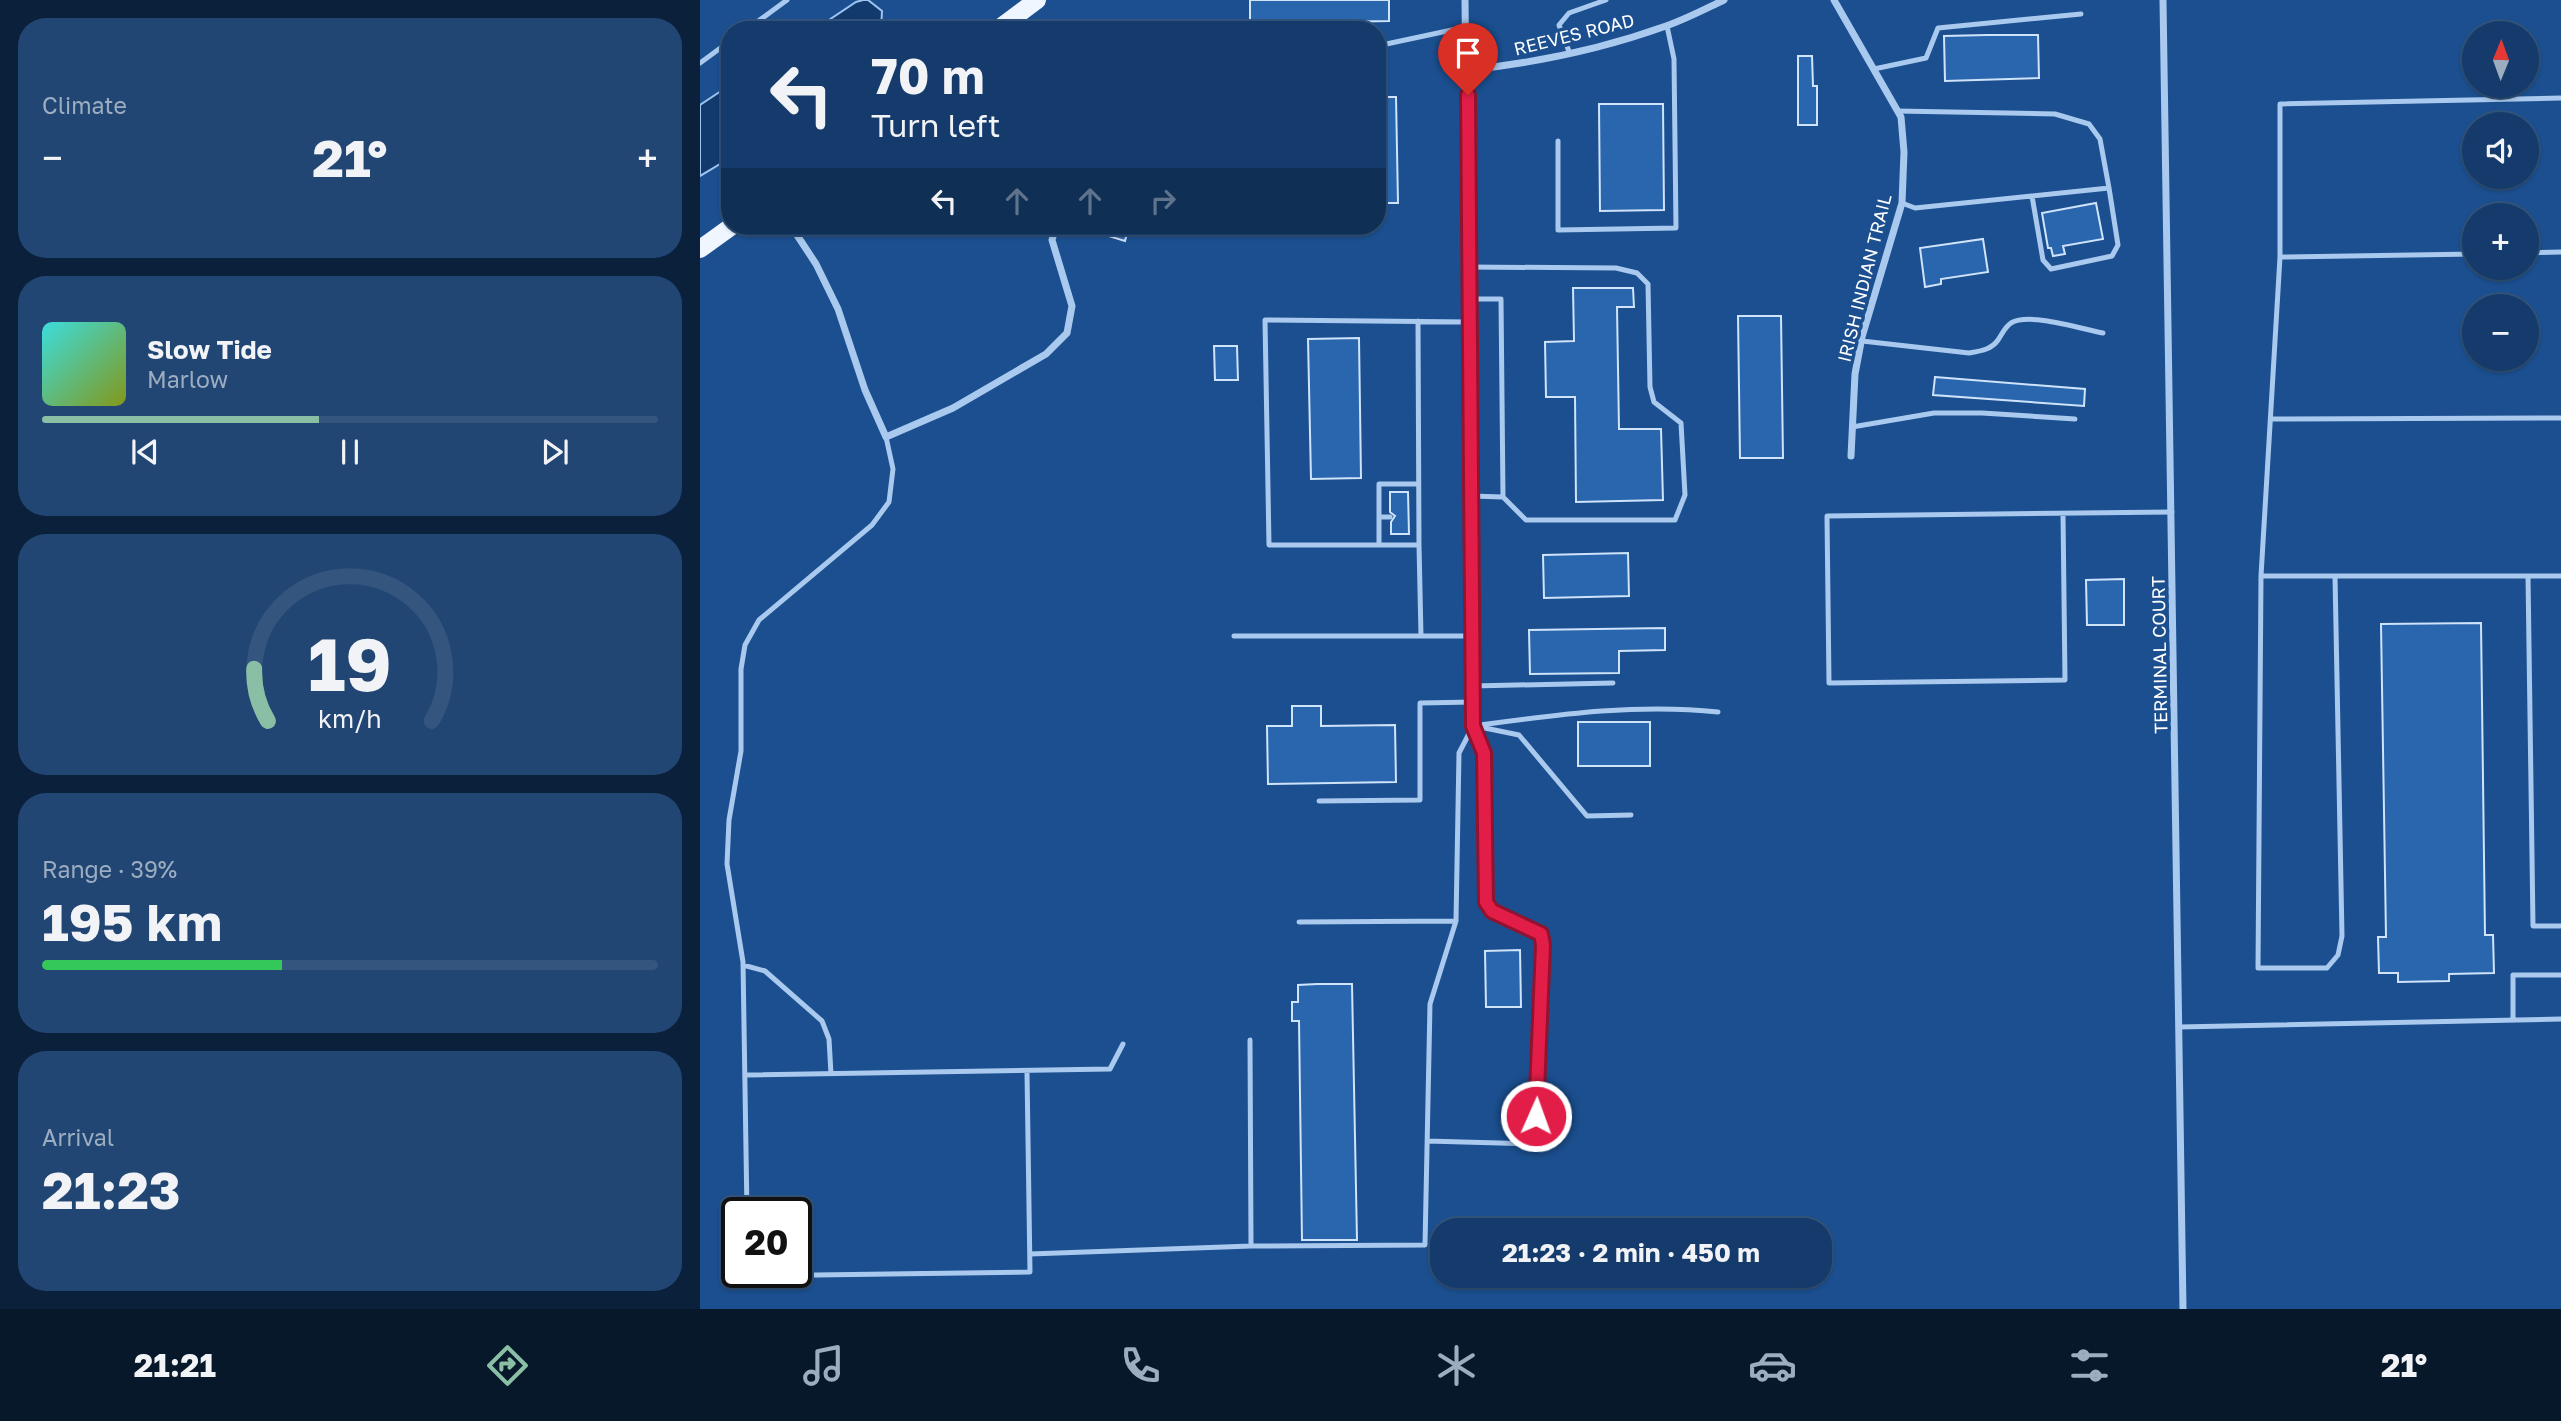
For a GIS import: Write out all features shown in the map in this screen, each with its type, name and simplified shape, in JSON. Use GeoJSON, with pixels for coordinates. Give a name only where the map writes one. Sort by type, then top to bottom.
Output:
{"type":"FeatureCollection","features":[{"type":"Feature","properties":{"kind":"main road"},"geometry":{"type":"LineString","coordinates":[[1009,21],[1037,0]]}},
{"type":"Feature","properties":{"kind":"main road"},"geometry":{"type":"LineString","coordinates":[[700,249],[721,234]]}},
{"type":"Feature","properties":{"kind":"street"},"geometry":{"type":"LineString","coordinates":[[1465,0],[1468,70],[1473,726]]}},
{"type":"Feature","properties":{"kind":"street","name":"REEVES ROAD"},"geometry":{"type":"LineString","coordinates":[[1468,70],[1525,64],[1570,54],[1667,26],[1724,0]]}},
{"type":"Feature","properties":{"kind":"street","name":"IRISH INDIAN TRAIL"},"geometry":{"type":"LineString","coordinates":[[1834,0],[1900,117],[1904,152],[1902,203],[1855,374],[1851,456]]}},
{"type":"Feature","properties":{"kind":"street","name":"TERMINAL COURT"},"geometry":{"type":"LineString","coordinates":[[2163,0],[2183,1309]]}},
{"type":"Feature","properties":{"kind":"street"},"geometry":{"type":"LineString","coordinates":[[797,235],[816,264],[838,309],[865,390],[886,437],[953,408],[1046,354],[1067,332],[1072,306],[1052,240],[1053,235]]}},
{"type":"Feature","properties":{"kind":"lane"},"geometry":{"type":"LineString","coordinates":[[758,21],[787,0]]}},
{"type":"Feature","properties":{"kind":"lane"},"geometry":{"type":"LineString","coordinates":[[1570,54],[1559,25],[1569,13],[1606,0]]}},
{"type":"Feature","properties":{"kind":"lane"},"geometry":{"type":"LineString","coordinates":[[1874,69],[1926,58],[1938,28],[2081,14]]}},
{"type":"Feature","properties":{"kind":"lane"},"geometry":{"type":"LineString","coordinates":[[1558,141],[1558,230],[1676,228],[1674,60],[1667,26]]}},
{"type":"Feature","properties":{"kind":"lane"},"geometry":{"type":"LineString","coordinates":[[1386,44],[1466,27]]}},
{"type":"Feature","properties":{"kind":"lane"},"geometry":{"type":"LineString","coordinates":[[700,62],[721,47]]}},
{"type":"Feature","properties":{"kind":"lane"},"geometry":{"type":"LineString","coordinates":[[2336,576],[2342,936],[2338,955],[2326,968],[2258,968],[2261,576],[2280,257],[2280,104],[2561,98]]}},
{"type":"Feature","properties":{"kind":"lane"},"geometry":{"type":"LineString","coordinates":[[1897,111],[2055,114],[2089,124],[2099,139],[2109,188],[2118,245],[2112,256],[2051,269],[2043,260],[2032,196]]}},
{"type":"Feature","properties":{"kind":"lane"},"geometry":{"type":"LineString","coordinates":[[1902,203],[1915,208],[2109,188]]}},
{"type":"Feature","properties":{"kind":"lane"},"geometry":{"type":"LineString","coordinates":[[2539,253],[2561,252]]}},
{"type":"Feature","properties":{"kind":"lane"},"geometry":{"type":"LineString","coordinates":[[2280,257],[2462,254]]}},
{"type":"Feature","properties":{"kind":"lane"},"geometry":{"type":"LineString","coordinates":[[1469,267],[1616,268],[1637,273],[1648,284],[1650,387],[1654,402],[1681,423],[1685,495],[1675,520],[1527,520],[1503,497],[1471,496]]}},
{"type":"Feature","properties":{"kind":"lane"},"geometry":{"type":"LineString","coordinates":[[1469,299],[1501,299],[1503,497]]}},
{"type":"Feature","properties":{"kind":"lane"},"geometry":{"type":"LineString","coordinates":[[1862,341],[1969,353],[1986,350],[2010,324],[2029,319],[2103,333]]}},
{"type":"Feature","properties":{"kind":"lane"},"geometry":{"type":"LineString","coordinates":[[1419,545],[1269,545],[1265,320],[1470,322]]}},
{"type":"Feature","properties":{"kind":"lane"},"geometry":{"type":"LineString","coordinates":[[1418,321],[1421,636]]}},
{"type":"Feature","properties":{"kind":"lane"},"geometry":{"type":"LineString","coordinates":[[1852,427],[1934,413],[2075,419]]}},
{"type":"Feature","properties":{"kind":"lane"},"geometry":{"type":"LineString","coordinates":[[2271,419],[2561,418]]}},
{"type":"Feature","properties":{"kind":"lane"},"geometry":{"type":"LineString","coordinates":[[747,1197],[743,965],[727,864],[729,820],[741,751],[741,669],[745,645],[759,620],[872,525],[889,502],[893,469],[886,437]]}},
{"type":"Feature","properties":{"kind":"lane"},"geometry":{"type":"LineString","coordinates":[[1379,545],[1379,484],[1419,484]]}},
{"type":"Feature","properties":{"kind":"lane"},"geometry":{"type":"LineString","coordinates":[[1379,502],[1389,501]]}},
{"type":"Feature","properties":{"kind":"lane"},"geometry":{"type":"LineString","coordinates":[[1409,502],[1419,502]]}},
{"type":"Feature","properties":{"kind":"lane"},"geometry":{"type":"LineString","coordinates":[[2063,514],[2065,680],[1829,683],[1827,516],[2172,512]]}},
{"type":"Feature","properties":{"kind":"lane"},"geometry":{"type":"LineString","coordinates":[[1379,517],[1390,517]]}},
{"type":"Feature","properties":{"kind":"lane"},"geometry":{"type":"LineString","coordinates":[[1409,518],[1419,518]]}},
{"type":"Feature","properties":{"kind":"lane"},"geometry":{"type":"LineString","coordinates":[[2261,576],[2561,576]]}},
{"type":"Feature","properties":{"kind":"lane"},"geometry":{"type":"LineString","coordinates":[[2528,576],[2533,926],[2561,926]]}},
{"type":"Feature","properties":{"kind":"lane"},"geometry":{"type":"LineString","coordinates":[[1234,636],[1472,636]]}},
{"type":"Feature","properties":{"kind":"lane"},"geometry":{"type":"LineString","coordinates":[[1473,686],[1613,684]]}},
{"type":"Feature","properties":{"kind":"lane"},"geometry":{"type":"LineString","coordinates":[[1319,801],[1420,800],[1420,703],[1473,702]]}},
{"type":"Feature","properties":{"kind":"lane"},"geometry":{"type":"LineString","coordinates":[[1473,726],[1578,712],[1633,708],[1718,712]]}},
{"type":"Feature","properties":{"kind":"lane"},"geometry":{"type":"LineString","coordinates":[[1473,726],[1519,735],[1587,816],[1632,815]]}},
{"type":"Feature","properties":{"kind":"lane"},"geometry":{"type":"LineString","coordinates":[[1030,1254],[1251,1246],[1425,1245],[1430,1004],[1456,921],[1459,753],[1473,726]]}},
{"type":"Feature","properties":{"kind":"lane"},"geometry":{"type":"LineString","coordinates":[[1427,1141],[1535,1144],[1543,945],[1541,934],[1492,911],[1486,902],[1484,753],[1473,726]]}},
{"type":"Feature","properties":{"kind":"lane"},"geometry":{"type":"LineString","coordinates":[[1298,922],[1456,921]]}},
{"type":"Feature","properties":{"kind":"lane"},"geometry":{"type":"LineString","coordinates":[[743,965],[765,971],[822,1021],[829,1039],[831,1074]]}},
{"type":"Feature","properties":{"kind":"lane"},"geometry":{"type":"LineString","coordinates":[[2512,1020],[2512,975],[2561,975]]}},
{"type":"Feature","properties":{"kind":"lane"},"geometry":{"type":"LineString","coordinates":[[2179,1027],[2561,1019]]}},
{"type":"Feature","properties":{"kind":"lane"},"geometry":{"type":"LineString","coordinates":[[1250,1040],[1251,1246]]}},
{"type":"Feature","properties":{"kind":"lane"},"geometry":{"type":"LineString","coordinates":[[745,1075],[1110,1069],[1123,1044]]}},
{"type":"Feature","properties":{"kind":"lane"},"geometry":{"type":"LineString","coordinates":[[812,1275],[1031,1272],[1027,1072]]}},
{"type":"Feature","properties":{"kind":"water"},"geometry":{"type":"Polygon","coordinates":[[[868,0],[882,11],[881,21],[828,21],[856,2],[868,0]]]}},
{"type":"Feature","properties":{"kind":"water"},"geometry":{"type":"Polygon","coordinates":[[[721,91],[721,163],[700,176],[700,105],[721,91]]]}},
{"type":"Feature","properties":{"kind":"building"},"geometry":{"type":"Polygon","coordinates":[[[1250,0],[1389,0],[1389,21],[1250,21],[1250,0]]]}},
{"type":"Feature","properties":{"kind":"building"},"geometry":{"type":"Polygon","coordinates":[[[2038,35],[2039,78],[1945,81],[1944,36],[2038,35]]]}},
{"type":"Feature","properties":{"kind":"building"},"geometry":{"type":"Polygon","coordinates":[[[1798,56],[1812,56],[1813,86],[1817,86],[1817,125],[1798,125],[1798,56]]]}},
{"type":"Feature","properties":{"kind":"building"},"geometry":{"type":"Polygon","coordinates":[[[1386,97],[1396,97],[1398,203],[1386,203],[1386,97]]]}},
{"type":"Feature","properties":{"kind":"building"},"geometry":{"type":"Polygon","coordinates":[[[1599,104],[1663,104],[1664,210],[1600,211],[1599,104]]]}},
{"type":"Feature","properties":{"kind":"building"},"geometry":{"type":"Polygon","coordinates":[[[2096,203],[2103,239],[2063,246],[2065,254],[2053,256],[2051,248],[2048,248],[2042,213],[2096,203]]]}},
{"type":"Feature","properties":{"kind":"building"},"geometry":{"type":"Polygon","coordinates":[[[1106,235],[1127,235],[1125,241],[1106,235]]]}},
{"type":"Feature","properties":{"kind":"building"},"geometry":{"type":"Polygon","coordinates":[[[1983,239],[1988,272],[1941,279],[1941,284],[1925,287],[1920,248],[1983,239]]]}},
{"type":"Feature","properties":{"kind":"building"},"geometry":{"type":"Polygon","coordinates":[[[1573,288],[1633,288],[1634,307],[1617,307],[1619,429],[1661,429],[1663,500],[1576,502],[1575,397],[1546,397],[1545,342],[1574,341],[1573,288]]]}},
{"type":"Feature","properties":{"kind":"building"},"geometry":{"type":"Polygon","coordinates":[[[1738,316],[1781,316],[1783,458],[1740,458],[1738,316]]]}},
{"type":"Feature","properties":{"kind":"building"},"geometry":{"type":"Polygon","coordinates":[[[1359,338],[1361,478],[1311,479],[1308,339],[1359,338]]]}},
{"type":"Feature","properties":{"kind":"building"},"geometry":{"type":"Polygon","coordinates":[[[1214,346],[1237,346],[1238,380],[1215,380],[1214,346]]]}},
{"type":"Feature","properties":{"kind":"building"},"geometry":{"type":"Polygon","coordinates":[[[1935,377],[2085,389],[2084,406],[1933,395],[1935,377]]]}},
{"type":"Feature","properties":{"kind":"building"},"geometry":{"type":"Polygon","coordinates":[[[1390,492],[1408,492],[1409,534],[1391,534],[1391,522],[1395,516],[1390,512],[1390,492]]]}},
{"type":"Feature","properties":{"kind":"building"},"geometry":{"type":"Polygon","coordinates":[[[1628,553],[1629,596],[1544,598],[1543,555],[1628,553]]]}},
{"type":"Feature","properties":{"kind":"building"},"geometry":{"type":"Polygon","coordinates":[[[2124,579],[2124,625],[2087,625],[2086,580],[2124,579]]]}},
{"type":"Feature","properties":{"kind":"building"},"geometry":{"type":"Polygon","coordinates":[[[2481,623],[2485,935],[2493,935],[2494,973],[2449,974],[2449,981],[2398,982],[2398,973],[2379,973],[2378,937],[2386,937],[2381,624],[2481,623]]]}},
{"type":"Feature","properties":{"kind":"building"},"geometry":{"type":"Polygon","coordinates":[[[1665,628],[1665,650],[1619,651],[1619,673],[1530,674],[1529,630],[1665,628]]]}},
{"type":"Feature","properties":{"kind":"building"},"geometry":{"type":"Polygon","coordinates":[[[1292,706],[1321,706],[1321,726],[1395,725],[1396,782],[1268,784],[1267,726],[1292,726],[1292,706]]]}},
{"type":"Feature","properties":{"kind":"building"},"geometry":{"type":"Polygon","coordinates":[[[1578,722],[1650,722],[1650,766],[1578,766],[1578,722]]]}},
{"type":"Feature","properties":{"kind":"building"},"geometry":{"type":"Polygon","coordinates":[[[1520,950],[1521,1007],[1486,1007],[1485,951],[1520,950]]]}},
{"type":"Feature","properties":{"kind":"building"},"geometry":{"type":"Polygon","coordinates":[[[1352,984],[1357,1240],[1302,1240],[1299,1021],[1292,1021],[1292,1002],[1298,1002],[1298,985],[1352,984]]]}},
{"type":"Feature","properties":{"kind":"route"},"geometry":{"type":"LineString","coordinates":[[1468,95],[1473,726],[1484,753],[1486,902],[1492,911],[1541,934],[1543,945],[1536,1116]]}}]}
